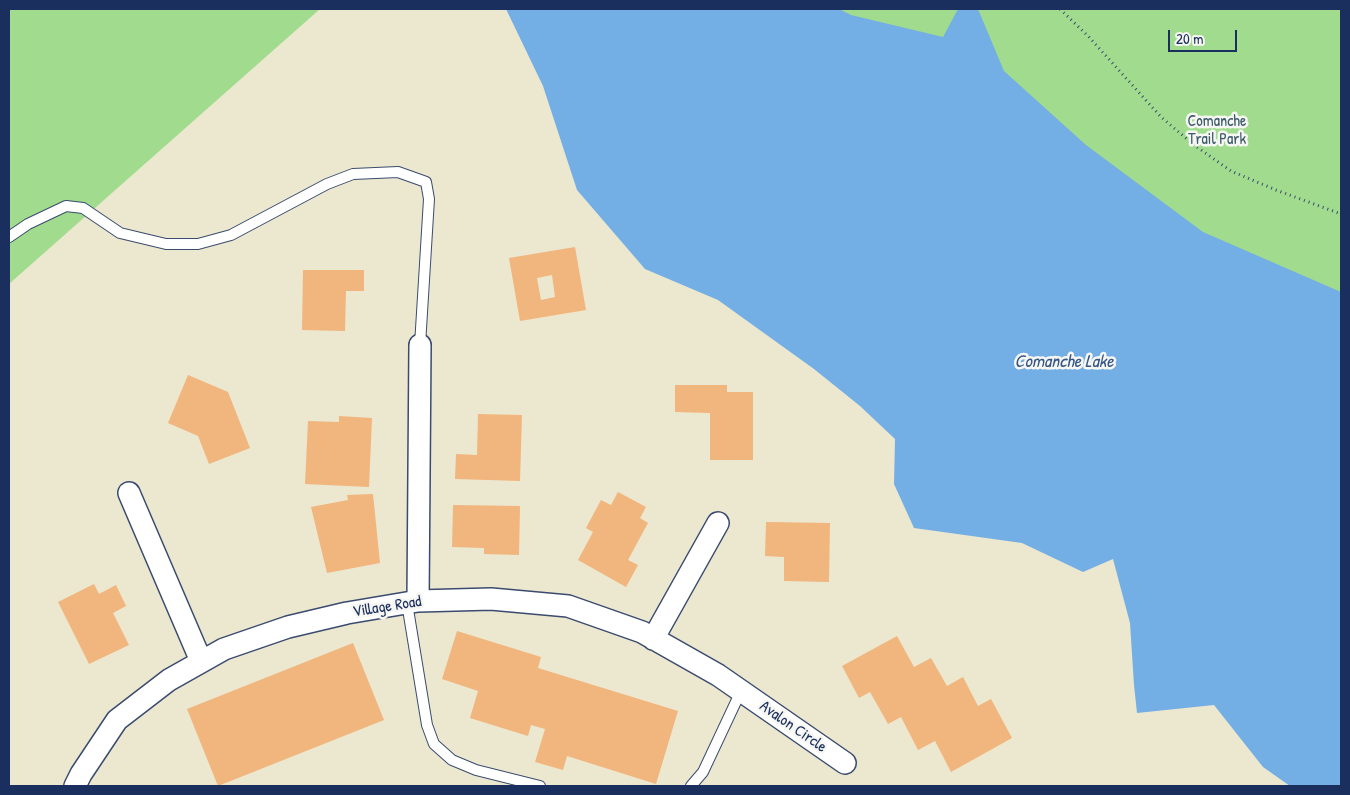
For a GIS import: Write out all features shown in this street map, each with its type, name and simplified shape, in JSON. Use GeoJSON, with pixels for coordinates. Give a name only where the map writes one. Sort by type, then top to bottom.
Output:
{"type":"FeatureCollection","features":[{"type":"Feature","properties":{"kind":"street"},"geometry":{"type":"LineString","coordinates":[[413,602],[420,345]]}},
{"type":"Feature","properties":{"kind":"street"},"geometry":{"type":"LineString","coordinates":[[129,493],[202,661]]}},
{"type":"Feature","properties":{"kind":"street"},"geometry":{"type":"LineString","coordinates":[[653,639],[718,523]]}},
{"type":"Feature","properties":{"kind":"street","name":"Village Road"},"geometry":{"type":"LineString","coordinates":[[75,786],[117,720],[169,680],[224,649],[288,627],[347,613],[413,602],[491,599],[568,606],[642,632],[718,675],[741,691]]}},
{"type":"Feature","properties":{"kind":"street","name":"Avalon Circle"},"geometry":{"type":"LineString","coordinates":[[741,691],[845,763]]}},
{"type":"Feature","properties":{"kind":"lane"},"geometry":{"type":"LineString","coordinates":[[9,236],[28,224],[66,206],[83,208],[120,233],[166,244],[198,244],[231,235],[327,184],[353,174],[398,172],[426,182],[429,199],[420,345]]}},
{"type":"Feature","properties":{"kind":"lane"},"geometry":{"type":"LineString","coordinates":[[413,602],[428,725],[434,744],[452,760],[476,770],[540,786]]}},
{"type":"Feature","properties":{"kind":"lane"},"geometry":{"type":"LineString","coordinates":[[690,786],[704,772],[741,691]]}},
{"type":"Feature","properties":{"kind":"path"},"geometry":{"type":"LineString","coordinates":[[1060,9],[1089,37],[1161,117],[1194,145],[1231,171],[1341,214]]}},
{"type":"Feature","properties":{"kind":"green space"},"geometry":{"type":"Polygon","coordinates":[[[9,9],[320,9],[9,284],[9,9]]]}},
{"type":"Feature","properties":{"kind":"green space","name":"Comanche Trail Park"},"geometry":{"type":"Polygon","coordinates":[[[647,9],[1341,9],[1341,332],[647,9]]]}},
{"type":"Feature","properties":{"kind":"water","name":"Comanche Lake"},"geometry":{"type":"Polygon","coordinates":[[[506,9],[839,9],[851,15],[943,37],[958,9],[978,9],[1004,71],[1086,145],[1203,232],[1341,292],[1341,786],[1290,786],[1263,767],[1214,705],[1137,713],[1130,623],[1113,559],[1083,572],[1022,543],[914,528],[894,484],[895,439],[860,406],[814,369],[718,300],[645,269],[577,190],[543,86],[506,9]]]}},
{"type":"Feature","properties":{"kind":"building"},"geometry":{"type":"Polygon","coordinates":[[[575,247],[586,310],[520,321],[509,258],[575,247]],[[552,275],[537,278],[541,300],[555,297],[552,275]]]}},
{"type":"Feature","properties":{"kind":"building"},"geometry":{"type":"Polygon","coordinates":[[[303,270],[364,270],[364,291],[346,291],[345,331],[302,330],[303,270]]]}},
{"type":"Feature","properties":{"kind":"building"},"geometry":{"type":"Polygon","coordinates":[[[188,375],[228,392],[250,448],[209,464],[198,436],[168,423],[188,375]]]}},
{"type":"Feature","properties":{"kind":"building"},"geometry":{"type":"Polygon","coordinates":[[[675,385],[727,385],[727,392],[753,392],[753,460],[710,460],[710,413],[675,412],[675,385]]]}},
{"type":"Feature","properties":{"kind":"building"},"geometry":{"type":"Polygon","coordinates":[[[478,414],[522,415],[520,481],[455,479],[456,454],[477,455],[478,414]]]}},
{"type":"Feature","properties":{"kind":"building"},"geometry":{"type":"Polygon","coordinates":[[[339,416],[372,418],[369,487],[305,484],[308,421],[339,422],[339,416]]]}},
{"type":"Feature","properties":{"kind":"building"},"geometry":{"type":"Polygon","coordinates":[[[618,492],[646,507],[640,518],[648,523],[628,560],[638,565],[626,587],[578,560],[593,532],[586,528],[601,500],[611,505],[618,492]]]}},
{"type":"Feature","properties":{"kind":"building"},"geometry":{"type":"Polygon","coordinates":[[[373,494],[380,563],[327,573],[311,507],[348,500],[347,495],[373,494]]]}},
{"type":"Feature","properties":{"kind":"building"},"geometry":{"type":"Polygon","coordinates":[[[453,505],[520,506],[519,555],[484,554],[484,548],[452,547],[453,505]]]}},
{"type":"Feature","properties":{"kind":"building"},"geometry":{"type":"Polygon","coordinates":[[[766,522],[830,523],[829,582],[784,581],[784,557],[765,556],[766,522]]]}},
{"type":"Feature","properties":{"kind":"building"},"geometry":{"type":"Polygon","coordinates":[[[94,584],[99,594],[116,585],[126,606],[113,613],[129,645],[89,664],[58,602],[94,584]]]}},
{"type":"Feature","properties":{"kind":"building"},"geometry":{"type":"Polygon","coordinates":[[[457,631],[541,657],[538,668],[678,711],[656,784],[567,756],[563,770],[535,762],[545,729],[531,725],[528,736],[470,718],[478,691],[442,679],[457,631]]]}},
{"type":"Feature","properties":{"kind":"building"},"geometry":{"type":"Polygon","coordinates":[[[897,636],[914,667],[931,658],[947,686],[963,677],[978,706],[991,699],[1012,738],[951,772],[935,741],[918,750],[901,717],[888,724],[870,692],[859,698],[842,666],[897,636]]]}},
{"type":"Feature","properties":{"kind":"building"},"geometry":{"type":"Polygon","coordinates":[[[353,643],[384,720],[218,786],[187,709],[353,643]]]}}]}
